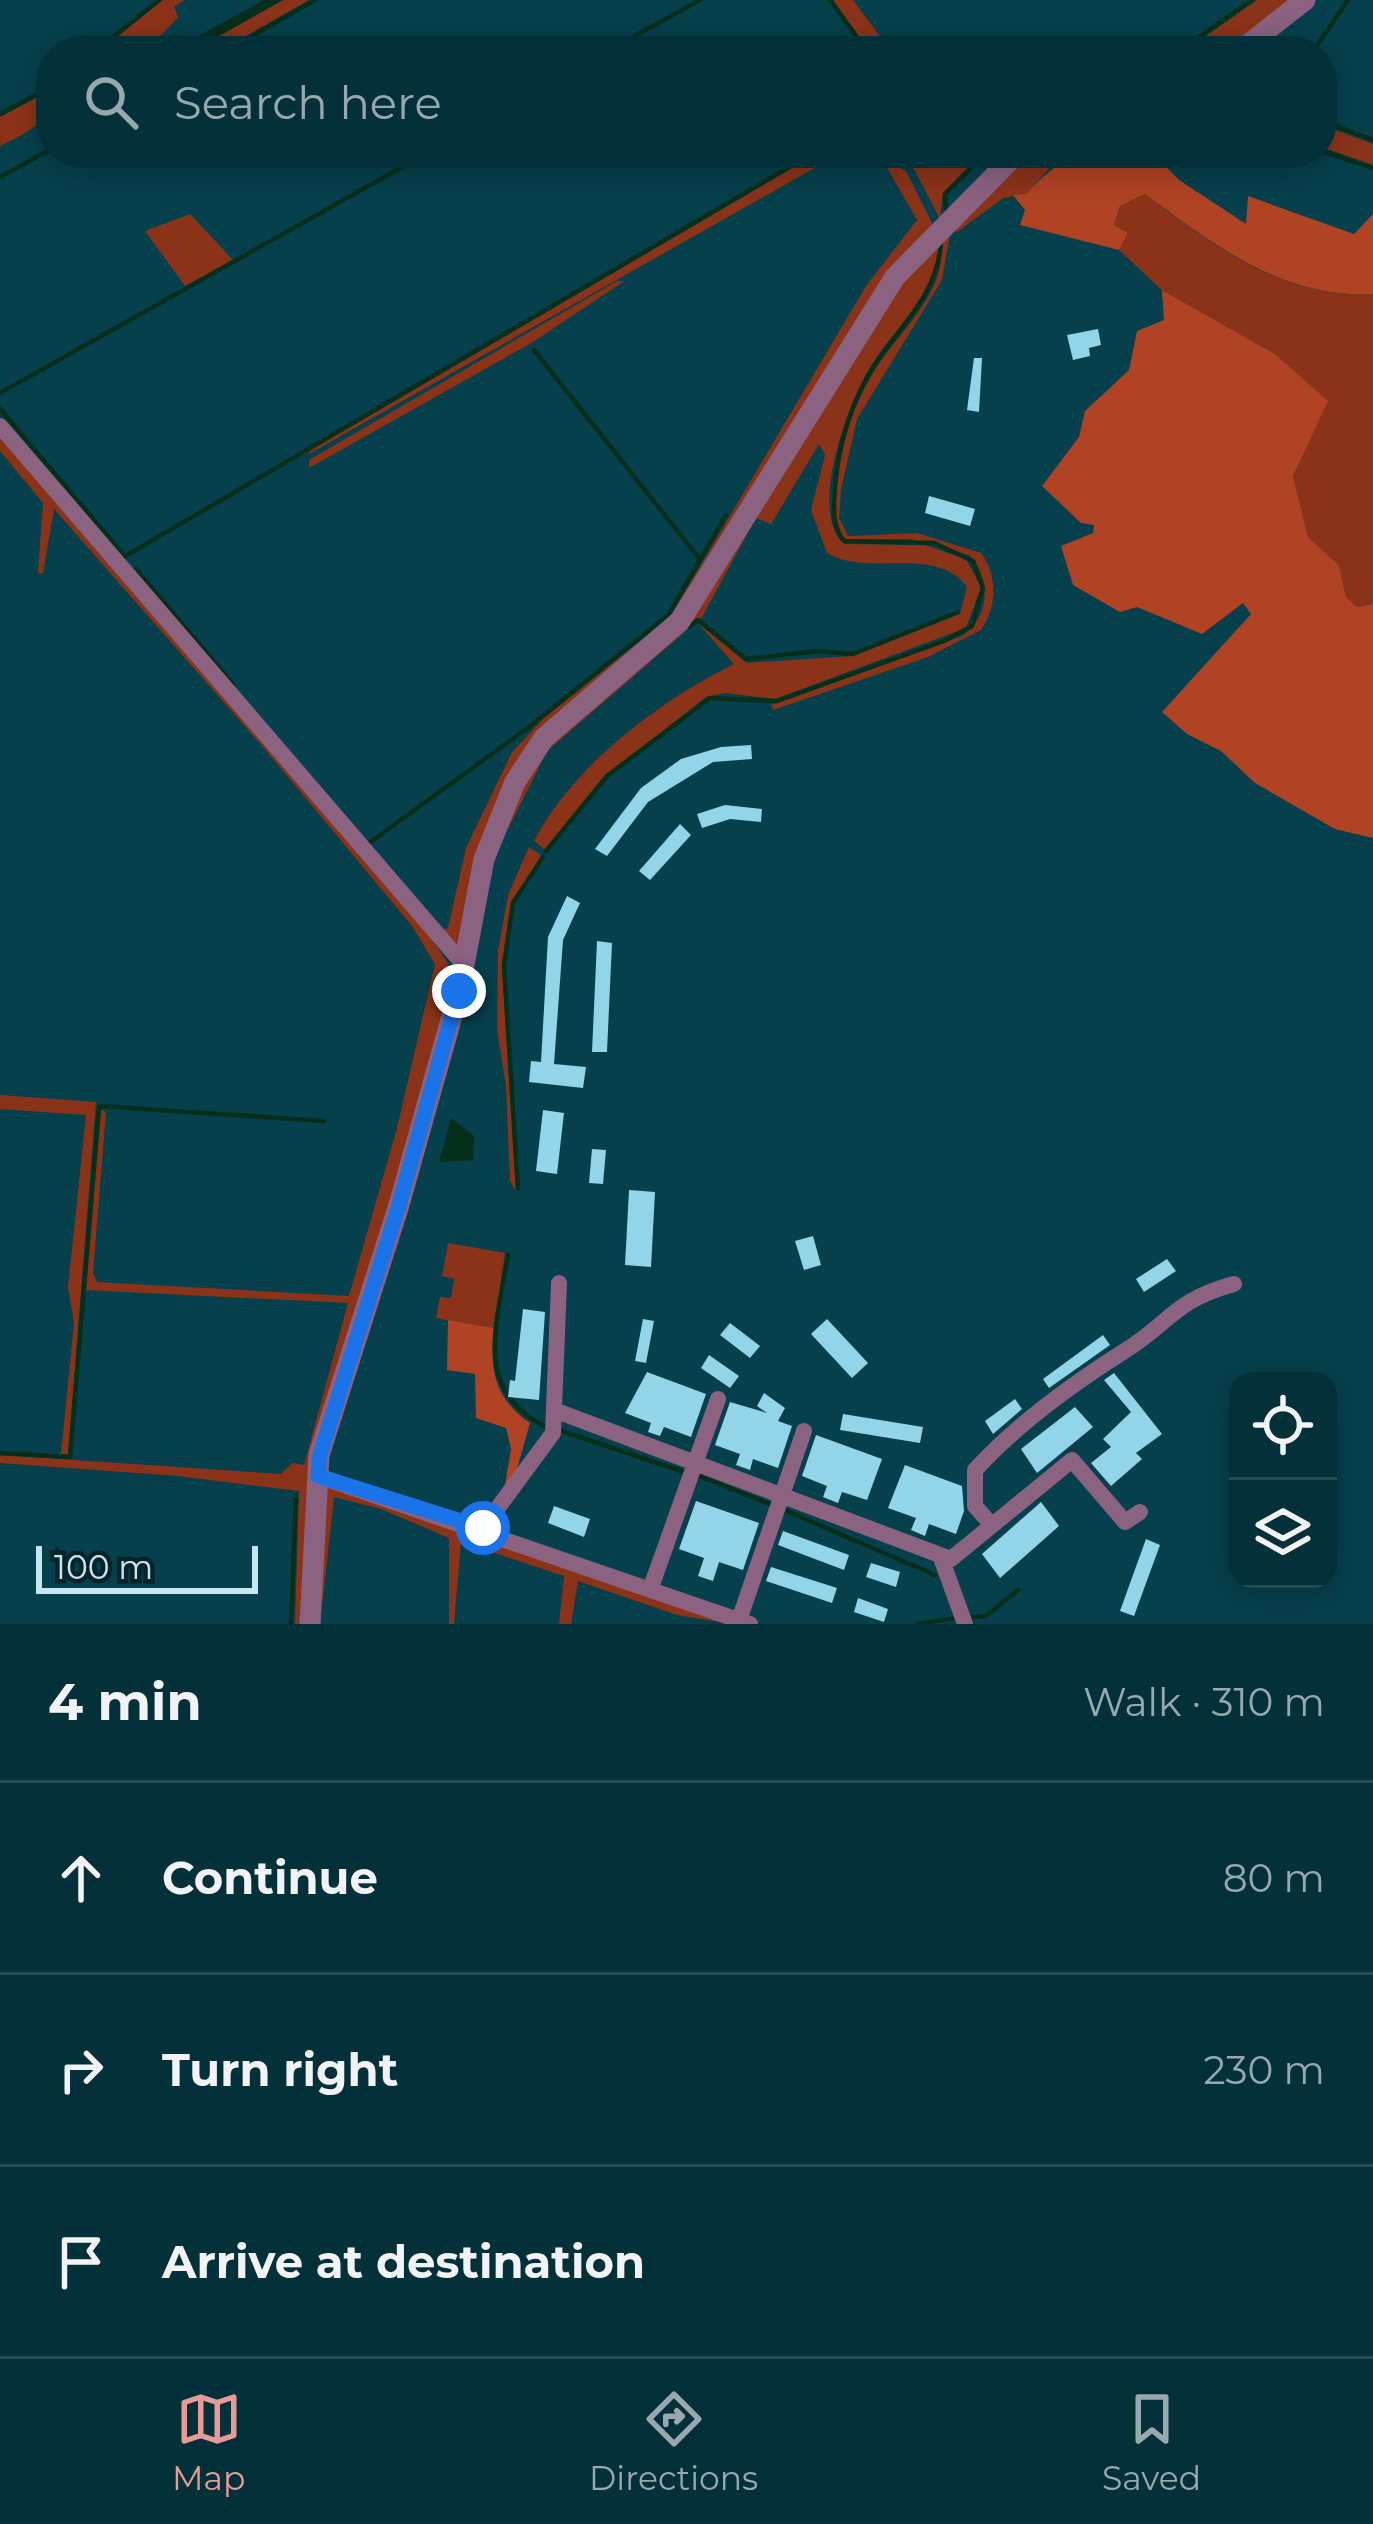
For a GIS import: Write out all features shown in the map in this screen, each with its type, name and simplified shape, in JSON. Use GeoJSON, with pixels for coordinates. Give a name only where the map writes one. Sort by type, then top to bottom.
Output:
{"type":"FeatureCollection","features":[{"type":"Feature","properties":{"kind":"street"},"geometry":{"type":"LineString","coordinates":[[1259,36],[1305,0]]}},
{"type":"Feature","properties":{"kind":"street"},"geometry":{"type":"LineString","coordinates":[[310,1624],[320,1455],[399,1205],[464,965],[484,859],[525,763],[544,738],[680,621],[895,277],[1002,168]]}},
{"type":"Feature","properties":{"kind":"street"},"geometry":{"type":"LineString","coordinates":[[0,426],[464,965]]}},
{"type":"Feature","properties":{"kind":"street"},"geometry":{"type":"LineString","coordinates":[[483,1528],[553,1433],[559,1283]]}},
{"type":"Feature","properties":{"kind":"street"},"geometry":{"type":"LineString","coordinates":[[989,1522],[975,1506],[975,1470],[1002,1441],[1126,1352],[1177,1305],[1234,1284]]}},
{"type":"Feature","properties":{"kind":"street"},"geometry":{"type":"LineString","coordinates":[[650,1590],[718,1399]]}},
{"type":"Feature","properties":{"kind":"street"},"geometry":{"type":"LineString","coordinates":[[554,1410],[950,1559],[989,1522],[1072,1460],[1125,1522],[1140,1512]]}},
{"type":"Feature","properties":{"kind":"street"},"geometry":{"type":"LineString","coordinates":[[318,1476],[483,1528],[745,1622],[804,1431]]}},
{"type":"Feature","properties":{"kind":"street"},"geometry":{"type":"LineString","coordinates":[[940,1555],[965,1624]]}},
{"type":"Feature","properties":{"kind":"shaded area"},"geometry":{"type":"Polygon","coordinates":[[[163,0],[184,0],[174,7],[178,17],[159,36],[118,36],[163,0]]]}},
{"type":"Feature","properties":{"kind":"shaded area"},"geometry":{"type":"Polygon","coordinates":[[[264,0],[283,0],[219,36],[198,36],[264,0]]]}},
{"type":"Feature","properties":{"kind":"shaded area"},"geometry":{"type":"Polygon","coordinates":[[[283,0],[309,0],[245,36],[219,36],[283,0]]]}},
{"type":"Feature","properties":{"kind":"shaded area"},"geometry":{"type":"Polygon","coordinates":[[[833,0],[853,0],[880,36],[858,36],[833,0]]]}},
{"type":"Feature","properties":{"kind":"shaded area"},"geometry":{"type":"Polygon","coordinates":[[[1257,0],[1290,0],[1246,36],[1206,36],[1257,0]]]}},
{"type":"Feature","properties":{"kind":"shaded area"},"geometry":{"type":"Polygon","coordinates":[[[36,98],[36,124],[0,146],[0,117],[36,98]]]}},
{"type":"Feature","properties":{"kind":"shaded area"},"geometry":{"type":"Polygon","coordinates":[[[1337,131],[1373,144],[1373,165],[1337,152],[1337,131]]]}},
{"type":"Feature","properties":{"kind":"shaded area"},"geometry":{"type":"Polygon","coordinates":[[[792,168],[814,168],[307,455],[792,168]]]}},
{"type":"Feature","properties":{"kind":"shaded area"},"geometry":{"type":"Polygon","coordinates":[[[887,168],[906,171],[933,225],[687,602],[545,731],[458,948],[441,930],[448,928],[466,848],[512,752],[543,719],[670,617],[866,286],[917,220],[887,168]]]}},
{"type":"Feature","properties":{"kind":"shaded area"},"geometry":{"type":"Polygon","coordinates":[[[967,168],[943,193],[940,219],[914,169],[967,168]]]}},
{"type":"Feature","properties":{"kind":"shaded area"},"geometry":{"type":"Polygon","coordinates":[[[1008,168],[1050,168],[1026,194],[1003,198],[957,232],[950,220],[1008,168]]]}},
{"type":"Feature","properties":{"kind":"shaded area"},"geometry":{"type":"Polygon","coordinates":[[[1055,168],[1167,168],[1246,224],[1248,196],[1354,234],[1373,214],[1373,294],[1309,288],[1280,278],[1224,249],[1145,194],[1120,206],[1114,225],[1128,233],[1119,250],[1020,225],[1025,210],[1013,195],[1026,194],[1055,168]]]}},
{"type":"Feature","properties":{"kind":"shaded area"},"geometry":{"type":"Polygon","coordinates":[[[1145,194],[1223,250],[1279,278],[1309,288],[1373,294],[1373,604],[1357,607],[1346,597],[1339,565],[1308,537],[1293,476],[1327,401],[1275,354],[1162,290],[1119,250],[1128,233],[1114,225],[1120,206],[1145,194]]]}},
{"type":"Feature","properties":{"kind":"shaded area"},"geometry":{"type":"Polygon","coordinates":[[[190,214],[233,260],[185,286],[145,231],[190,214]]]}},
{"type":"Feature","properties":{"kind":"shaded area"},"geometry":{"type":"Polygon","coordinates":[[[951,229],[942,280],[857,419],[839,518],[848,536],[917,533],[981,553],[993,591],[981,630],[928,657],[773,710],[771,705],[962,636],[983,608],[982,575],[969,555],[910,539],[845,540],[836,515],[850,423],[878,365],[929,295],[941,246],[927,290],[877,356],[852,405],[835,456],[830,507],[834,528],[844,544],[925,545],[966,559],[981,587],[966,628],[775,699],[725,693],[706,697],[602,779],[545,850],[534,841],[571,787],[620,738],[677,696],[734,664],[698,623],[747,663],[852,656],[960,614],[967,587],[953,574],[919,564],[843,560],[827,553],[811,510],[825,455],[819,444],[771,524],[756,518],[702,617],[547,751],[508,829],[503,824],[533,759],[648,658],[888,296],[951,229]]]}},
{"type":"Feature","properties":{"kind":"shaded area"},"geometry":{"type":"Polygon","coordinates":[[[624,281],[533,342],[309,468],[309,460],[624,281]]]}},
{"type":"Feature","properties":{"kind":"shaded area"},"geometry":{"type":"Polygon","coordinates":[[[1162,290],[1275,354],[1328,401],[1293,476],[1308,537],[1339,565],[1346,597],[1357,607],[1373,604],[1373,838],[1335,829],[1255,783],[1221,751],[1187,734],[1162,712],[1251,614],[1243,603],[1202,634],[1137,607],[1120,612],[1073,585],[1061,546],[1093,533],[1094,525],[1081,523],[1042,486],[1079,437],[1085,411],[1129,370],[1137,331],[1164,320],[1162,290]]]}},
{"type":"Feature","properties":{"kind":"shaded area"},"geometry":{"type":"Polygon","coordinates":[[[0,431],[416,916],[448,963],[451,989],[343,1363],[304,1624],[295,1624],[299,1491],[178,1476],[0,1463],[0,1455],[281,1474],[292,1463],[304,1465],[348,1303],[86,1290],[101,1110],[106,1112],[93,1273],[97,1282],[349,1296],[397,1128],[435,964],[412,926],[264,748],[54,509],[43,573],[38,573],[43,503],[0,451],[0,431]]]}},
{"type":"Feature","properties":{"kind":"shaded area"},"geometry":{"type":"Polygon","coordinates":[[[529,847],[542,856],[512,900],[502,966],[516,1191],[510,1181],[506,1085],[497,1030],[498,951],[508,895],[529,847]]]}},
{"type":"Feature","properties":{"kind":"shaded area"},"geometry":{"type":"Polygon","coordinates":[[[0,1095],[96,1102],[68,1455],[61,1454],[74,1323],[68,1287],[86,1115],[0,1109],[0,1095]]]}},
{"type":"Feature","properties":{"kind":"shaded area"},"geometry":{"type":"Polygon","coordinates":[[[451,1118],[474,1136],[473,1160],[439,1162],[451,1118]]]}},
{"type":"Feature","properties":{"kind":"shaded area"},"geometry":{"type":"Polygon","coordinates":[[[448,1243],[505,1253],[494,1328],[436,1318],[440,1297],[451,1298],[454,1279],[442,1276],[448,1243]]]}},
{"type":"Feature","properties":{"kind":"shaded area"},"geometry":{"type":"Polygon","coordinates":[[[448,1320],[494,1328],[497,1382],[509,1404],[530,1423],[512,1486],[505,1485],[511,1449],[506,1428],[476,1418],[475,1374],[447,1370],[448,1320]]]}},
{"type":"Feature","properties":{"kind":"shaded area"},"geometry":{"type":"Polygon","coordinates":[[[337,1486],[732,1624],[677,1615],[578,1581],[571,1624],[559,1624],[564,1576],[461,1542],[454,1624],[449,1624],[449,1538],[381,1509],[334,1497],[320,1624],[324,1488],[337,1486]]]}},
{"type":"Feature","properties":{"kind":"building"},"geometry":{"type":"Polygon","coordinates":[[[1098,329],[1101,345],[1089,348],[1090,356],[1073,360],[1067,335],[1098,329]]]}},
{"type":"Feature","properties":{"kind":"building"},"geometry":{"type":"Polygon","coordinates":[[[974,358],[982,358],[979,412],[967,410],[974,358]]]}},
{"type":"Feature","properties":{"kind":"building"},"geometry":{"type":"Polygon","coordinates":[[[929,496],[975,509],[970,526],[925,513],[929,496]]]}},
{"type":"Feature","properties":{"kind":"building"},"geometry":{"type":"Polygon","coordinates":[[[751,745],[752,759],[713,762],[648,802],[607,856],[595,849],[641,788],[681,759],[721,747],[751,745]]]}},
{"type":"Feature","properties":{"kind":"building"},"geometry":{"type":"Polygon","coordinates":[[[725,805],[762,809],[761,822],[730,819],[702,828],[697,814],[725,805]]]}},
{"type":"Feature","properties":{"kind":"building"},"geometry":{"type":"Polygon","coordinates":[[[680,824],[691,835],[650,880],[639,871],[680,824]]]}},
{"type":"Feature","properties":{"kind":"building"},"geometry":{"type":"Polygon","coordinates":[[[567,896],[580,903],[563,940],[554,1064],[586,1067],[583,1088],[529,1082],[531,1061],[541,1062],[548,937],[567,896]]]}},
{"type":"Feature","properties":{"kind":"building"},"geometry":{"type":"Polygon","coordinates":[[[597,941],[612,943],[607,1052],[592,1052],[597,941]]]}},
{"type":"Feature","properties":{"kind":"building"},"geometry":{"type":"Polygon","coordinates":[[[543,1110],[564,1113],[557,1174],[536,1171],[543,1110]]]}},
{"type":"Feature","properties":{"kind":"building"},"geometry":{"type":"Polygon","coordinates":[[[592,1149],[606,1150],[603,1184],[589,1183],[592,1149]]]}},
{"type":"Feature","properties":{"kind":"building"},"geometry":{"type":"Polygon","coordinates":[[[629,1190],[655,1192],[651,1267],[625,1265],[629,1190]]]}},
{"type":"Feature","properties":{"kind":"building"},"geometry":{"type":"Polygon","coordinates":[[[813,1236],[821,1265],[804,1270],[795,1241],[813,1236]]]}},
{"type":"Feature","properties":{"kind":"building"},"geometry":{"type":"Polygon","coordinates":[[[1167,1259],[1176,1271],[1144,1292],[1136,1279],[1167,1259]]]}},
{"type":"Feature","properties":{"kind":"building"},"geometry":{"type":"Polygon","coordinates":[[[523,1309],[545,1312],[539,1400],[508,1397],[510,1380],[515,1381],[523,1309]]]}},
{"type":"Feature","properties":{"kind":"building"},"geometry":{"type":"Polygon","coordinates":[[[643,1319],[654,1321],[646,1363],[635,1361],[643,1319]]]}},
{"type":"Feature","properties":{"kind":"building"},"geometry":{"type":"Polygon","coordinates":[[[827,1319],[868,1363],[852,1378],[811,1334],[827,1319]]]}},
{"type":"Feature","properties":{"kind":"building"},"geometry":{"type":"Polygon","coordinates":[[[730,1323],[760,1346],[750,1358],[720,1335],[730,1323]]]}},
{"type":"Feature","properties":{"kind":"building"},"geometry":{"type":"Polygon","coordinates":[[[1103,1335],[1110,1345],[1049,1388],[1043,1379],[1103,1335]]]}},
{"type":"Feature","properties":{"kind":"building"},"geometry":{"type":"Polygon","coordinates":[[[709,1355],[739,1376],[730,1388],[701,1368],[709,1355]]]}},
{"type":"Feature","properties":{"kind":"building"},"geometry":{"type":"Polygon","coordinates":[[[647,1372],[706,1394],[691,1437],[664,1427],[660,1436],[648,1432],[651,1423],[625,1413],[647,1372]]]}},
{"type":"Feature","properties":{"kind":"building"},"geometry":{"type":"Polygon","coordinates":[[[1114,1373],[1162,1434],[1136,1453],[1142,1459],[1111,1486],[1091,1463],[1111,1447],[1103,1439],[1131,1412],[1104,1380],[1114,1373]]]}},
{"type":"Feature","properties":{"kind":"building"},"geometry":{"type":"Polygon","coordinates":[[[764,1393],[785,1408],[778,1421],[792,1426],[778,1468],[753,1459],[750,1470],[736,1465],[740,1454],[715,1445],[730,1402],[767,1413],[757,1406],[764,1393]]]}},
{"type":"Feature","properties":{"kind":"building"},"geometry":{"type":"Polygon","coordinates":[[[1015,1399],[1022,1409],[993,1434],[985,1421],[1015,1399]]]}},
{"type":"Feature","properties":{"kind":"building"},"geometry":{"type":"Polygon","coordinates":[[[1075,1407],[1093,1427],[1037,1473],[1021,1449],[1075,1407]]]}},
{"type":"Feature","properties":{"kind":"building"},"geometry":{"type":"Polygon","coordinates":[[[843,1414],[923,1427],[920,1443],[840,1430],[843,1414]]]}},
{"type":"Feature","properties":{"kind":"building"},"geometry":{"type":"Polygon","coordinates":[[[816,1435],[882,1459],[867,1500],[842,1492],[838,1503],[823,1497],[827,1486],[802,1476],[816,1435]]]}},
{"type":"Feature","properties":{"kind":"building"},"geometry":{"type":"Polygon","coordinates":[[[905,1465],[962,1486],[964,1511],[956,1534],[929,1524],[925,1536],[911,1530],[916,1518],[888,1508],[905,1465]]]}},
{"type":"Feature","properties":{"kind":"building"},"geometry":{"type":"Polygon","coordinates":[[[696,1501],[759,1523],[743,1570],[719,1562],[713,1581],[698,1576],[704,1558],[679,1549],[696,1501]]]}},
{"type":"Feature","properties":{"kind":"building"},"geometry":{"type":"Polygon","coordinates":[[[1041,1502],[1059,1526],[1000,1578],[982,1554],[1041,1502]]]}},
{"type":"Feature","properties":{"kind":"building"},"geometry":{"type":"Polygon","coordinates":[[[554,1506],[590,1519],[584,1537],[548,1523],[554,1506]]]}},
{"type":"Feature","properties":{"kind":"building"},"geometry":{"type":"Polygon","coordinates":[[[783,1531],[849,1555],[844,1570],[778,1545],[783,1531]]]}},
{"type":"Feature","properties":{"kind":"building"},"geometry":{"type":"Polygon","coordinates":[[[1146,1539],[1160,1545],[1134,1616],[1120,1611],[1146,1539]]]}},
{"type":"Feature","properties":{"kind":"building"},"geometry":{"type":"Polygon","coordinates":[[[871,1563],[900,1572],[896,1587],[866,1577],[871,1563]]]}},
{"type":"Feature","properties":{"kind":"building"},"geometry":{"type":"Polygon","coordinates":[[[771,1567],[837,1588],[832,1603],[766,1581],[771,1567]]]}},
{"type":"Feature","properties":{"kind":"building"},"geometry":{"type":"Polygon","coordinates":[[[858,1598],[888,1609],[884,1622],[854,1612],[858,1598]]]}},
{"type":"Feature","properties":{"kind":"waterway"},"geometry":{"type":"LineString","coordinates":[[115,36],[159,0]]}},
{"type":"Feature","properties":{"kind":"waterway"},"geometry":{"type":"LineString","coordinates":[[252,36],[315,0]]}},
{"type":"Feature","properties":{"kind":"waterway"},"geometry":{"type":"LineString","coordinates":[[635,36],[700,0]]}},
{"type":"Feature","properties":{"kind":"waterway"},"geometry":{"type":"LineString","coordinates":[[830,0],[856,36]]}},
{"type":"Feature","properties":{"kind":"waterway"},"geometry":{"type":"LineString","coordinates":[[1201,36],[1252,0]]}},
{"type":"Feature","properties":{"kind":"waterway"},"geometry":{"type":"LineString","coordinates":[[1323,36],[1348,0]]}},
{"type":"Feature","properties":{"kind":"waterway"},"geometry":{"type":"LineString","coordinates":[[0,114],[36,95]]}},
{"type":"Feature","properties":{"kind":"waterway"},"geometry":{"type":"LineString","coordinates":[[1337,127],[1373,140]]}},
{"type":"Feature","properties":{"kind":"waterway"},"geometry":{"type":"LineString","coordinates":[[1337,156],[1373,168]]}},
{"type":"Feature","properties":{"kind":"waterway"},"geometry":{"type":"LineString","coordinates":[[0,177],[36,157]]}},
{"type":"Feature","properties":{"kind":"waterway"},"geometry":{"type":"LineString","coordinates":[[0,393],[400,168]]}},
{"type":"Feature","properties":{"kind":"waterway"},"geometry":{"type":"LineString","coordinates":[[124,557],[787,168]]}},
{"type":"Feature","properties":{"kind":"waterway"},"geometry":{"type":"LineString","coordinates":[[946,208],[945,194],[970,168]]}},
{"type":"Feature","properties":{"kind":"waterway"},"geometry":{"type":"LineString","coordinates":[[546,851],[607,776],[710,698],[777,701],[944,641],[972,626],[983,588],[973,561],[934,543],[844,541],[834,515],[839,455],[853,407],[867,377],[926,292],[941,242]]}},
{"type":"Feature","properties":{"kind":"waterway"},"geometry":{"type":"LineString","coordinates":[[534,350],[698,557]]}},
{"type":"Feature","properties":{"kind":"waterway"},"geometry":{"type":"LineString","coordinates":[[0,409],[123,554]]}},
{"type":"Feature","properties":{"kind":"waterway"},"geometry":{"type":"LineString","coordinates":[[369,843],[529,727],[668,615],[726,515]]}},
{"type":"Feature","properties":{"kind":"waterway"},"geometry":{"type":"LineString","coordinates":[[136,569],[233,684]]}},
{"type":"Feature","properties":{"kind":"waterway"},"geometry":{"type":"LineString","coordinates":[[689,627],[698,620],[746,659],[818,651],[853,654],[958,612]]}},
{"type":"Feature","properties":{"kind":"waterway"},"geometry":{"type":"LineString","coordinates":[[518,1189],[504,965],[513,903],[543,857]]}},
{"type":"Feature","properties":{"kind":"waterway"},"geometry":{"type":"LineString","coordinates":[[0,1453],[70,1457],[99,1106],[324,1121]]}},
{"type":"Feature","properties":{"kind":"waterway"},"geometry":{"type":"LineString","coordinates":[[508,1255],[496,1331],[499,1375],[524,1413],[548,1428]]}},
{"type":"Feature","properties":{"kind":"waterway"},"geometry":{"type":"LineString","coordinates":[[559,1430],[684,1472]]}},
{"type":"Feature","properties":{"kind":"waterway"},"geometry":{"type":"LineString","coordinates":[[699,1476],[772,1505]]}},
{"type":"Feature","properties":{"kind":"waterway"},"geometry":{"type":"LineString","coordinates":[[291,1624],[296,1496]]}},
{"type":"Feature","properties":{"kind":"waterway"},"geometry":{"type":"LineString","coordinates":[[782,1509],[935,1575]]}},
{"type":"Feature","properties":{"kind":"waterway"},"geometry":{"type":"LineString","coordinates":[[971,1617],[986,1616],[1018,1590]]}},
{"type":"Feature","properties":{"kind":"waterway"},"geometry":{"type":"LineString","coordinates":[[917,1624],[956,1618]]}},
{"type":"Feature","properties":{"kind":"route"},"geometry":{"type":"LineString","coordinates":[[459,991],[399,1205],[320,1455],[318,1476],[483,1528]]}}]}
